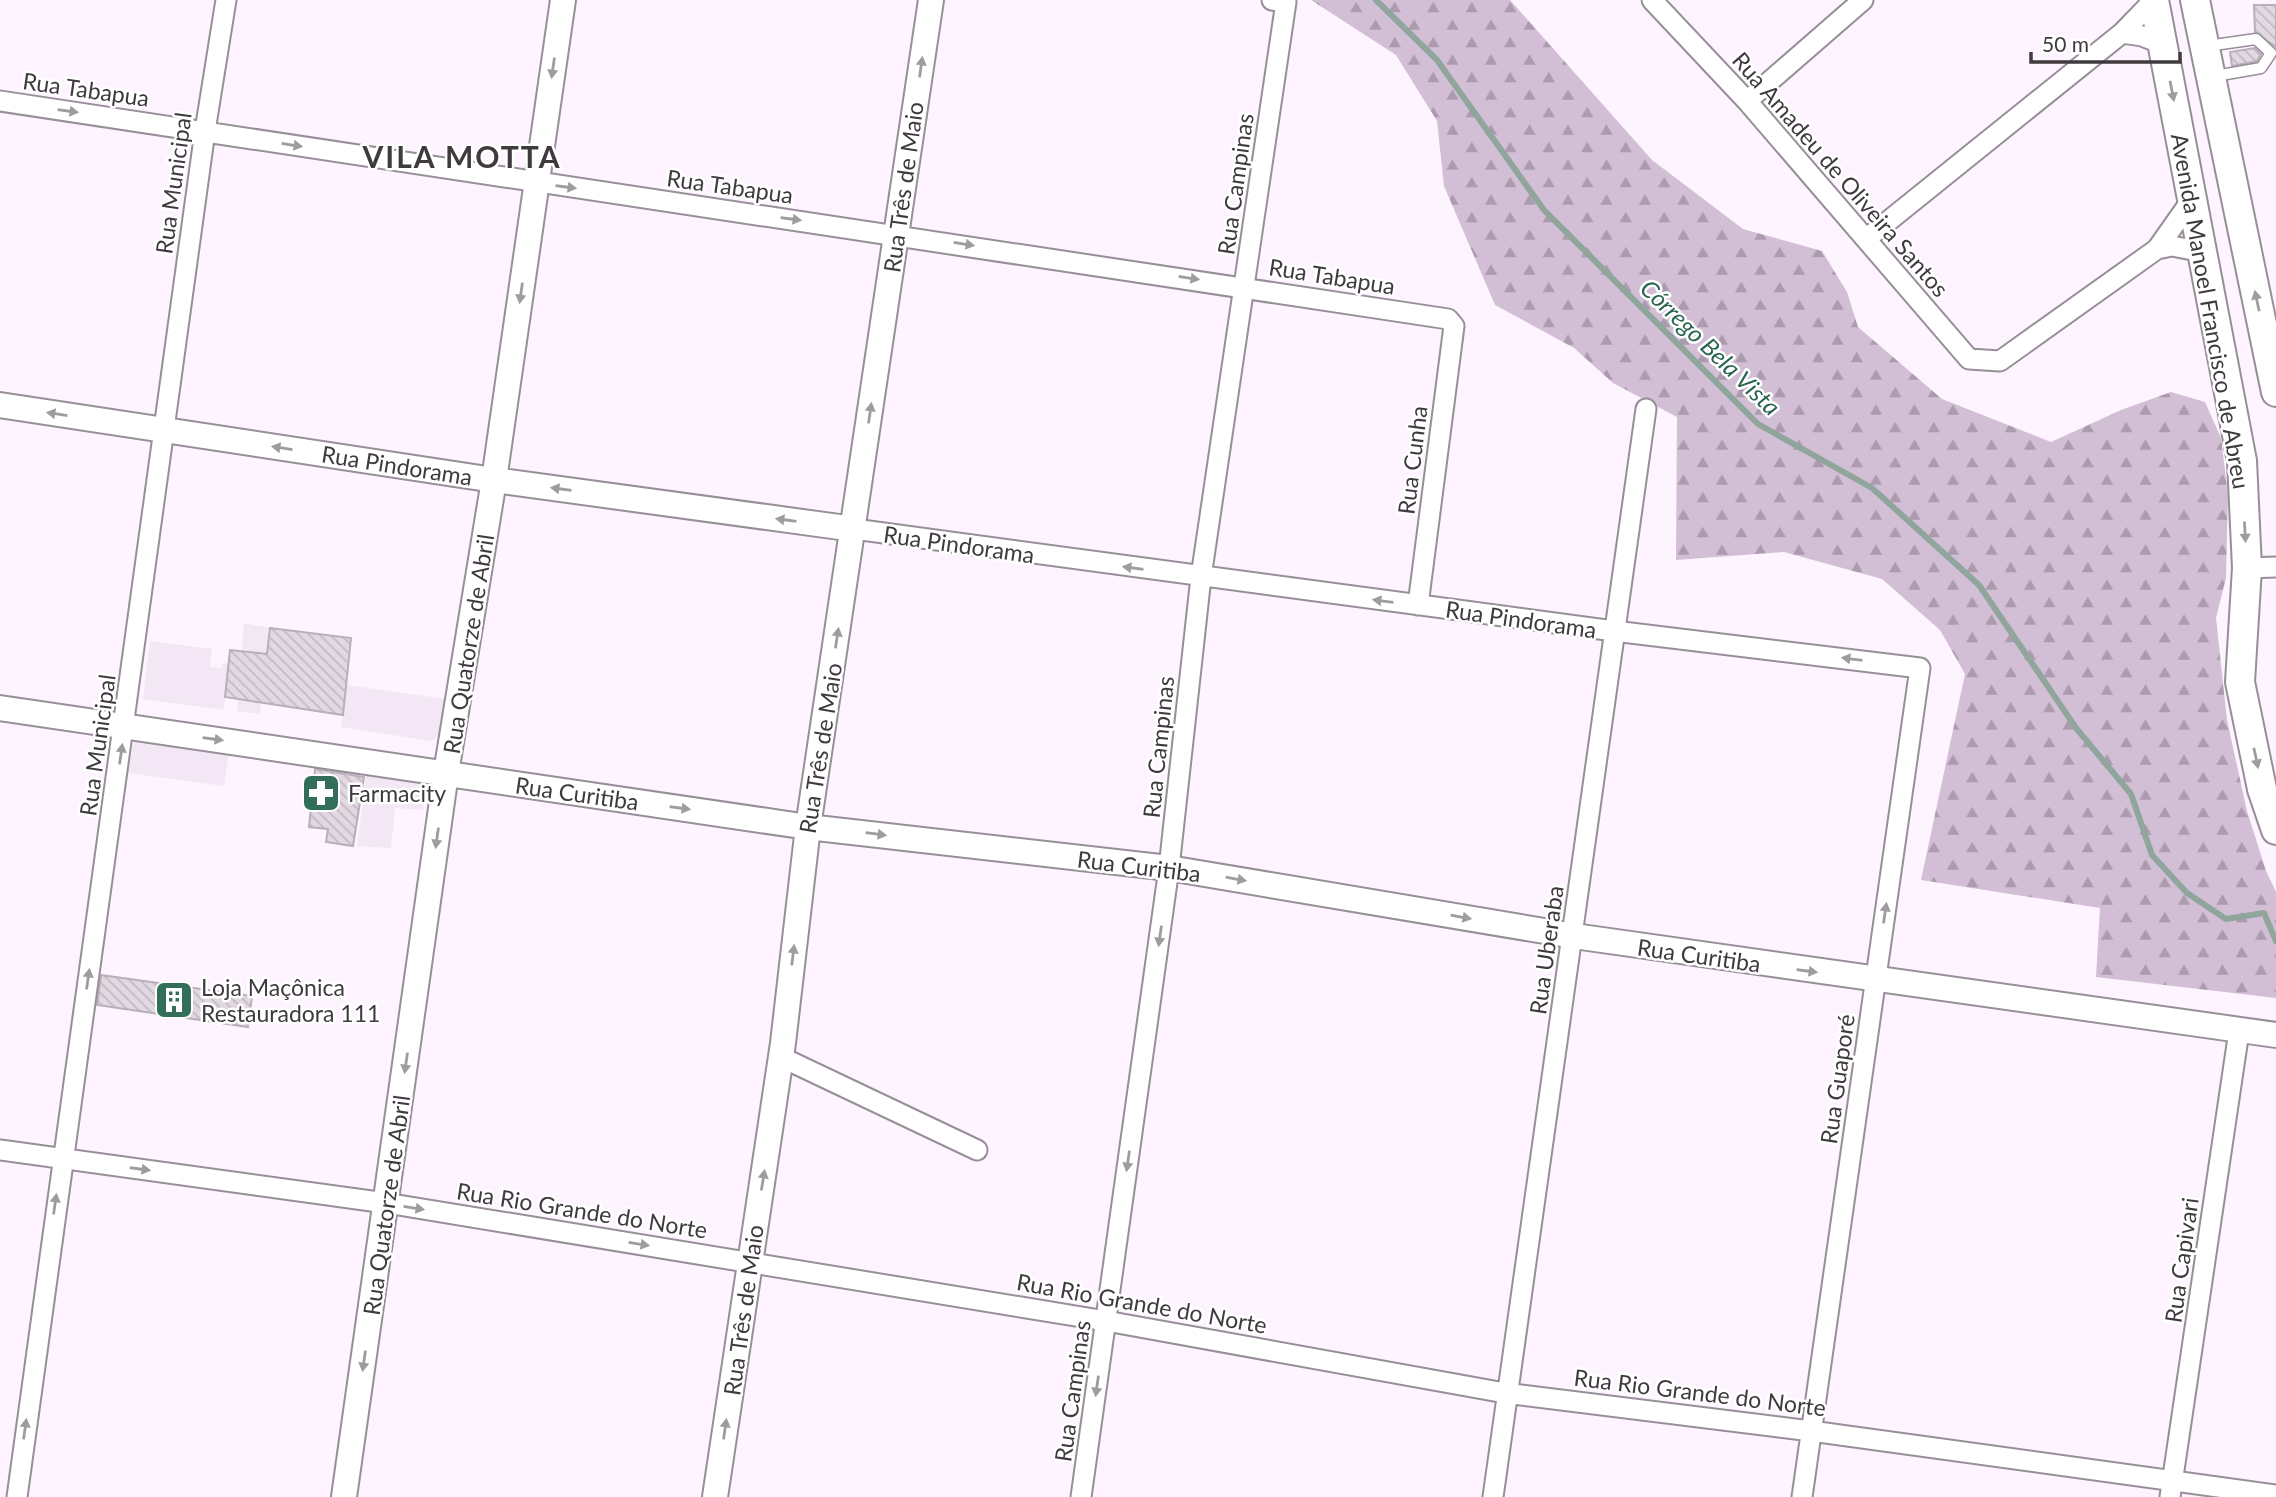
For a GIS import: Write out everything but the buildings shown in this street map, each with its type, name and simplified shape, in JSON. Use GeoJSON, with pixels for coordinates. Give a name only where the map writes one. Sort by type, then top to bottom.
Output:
{"type":"FeatureCollection","features":[{"type":"Feature","properties":{"kind":"main road","name":"Avenida Manoel Francisco de Abreu"},"geometry":{"type":"LineString","coordinates":[[2154,0],[2242,461],[2247,568],[2240,682],[2262,789],[2276,830]]}},
{"type":"Feature","properties":{"kind":"main road","name":"Avenida Manoel Francisco de Abreu"},"geometry":{"type":"LineString","coordinates":[[2195,0],[2276,392]]}},
{"type":"Feature","properties":{"kind":"street","name":"Rua Municipal"},"geometry":{"type":"LineString","coordinates":[[16,1497],[61,1158],[125,726],[163,430],[226,0]]}},
{"type":"Feature","properties":{"kind":"street","name":"Rua Quatorze de Abril"},"geometry":{"type":"LineString","coordinates":[[344,1497],[446,773],[494,480],[563,0]]}},
{"type":"Feature","properties":{"kind":"street","name":"Rua Três de Maio"},"geometry":{"type":"LineString","coordinates":[[715,1497],[781,1057],[808,827],[930,0]]}},
{"type":"Feature","properties":{"kind":"street","name":"Rua Amadeu de Oliveira Santos"},"geometry":{"type":"LineString","coordinates":[[1652,0],[1747,101],[1969,359],[2000,361],[2157,249]]}},
{"type":"Feature","properties":{"kind":"street"},"geometry":{"type":"LineString","coordinates":[[1747,101],[1863,0]]}},
{"type":"Feature","properties":{"kind":"street"},"geometry":{"type":"LineString","coordinates":[[1866,239],[2122,33],[2154,0]]}},
{"type":"Feature","properties":{"kind":"street","name":"Rua Campinas"},"geometry":{"type":"LineString","coordinates":[[1082,1497],[1169,868],[1201,577],[1246,287],[1279,1]]}},
{"type":"Feature","properties":{"kind":"street"},"geometry":{"type":"LineString","coordinates":[[2122,33],[2142,36],[2163,44]]}},
{"type":"Feature","properties":{"kind":"street","name":"Rua Tabapua"},"geometry":{"type":"LineString","coordinates":[[0,101],[1246,287],[1452,322]]}},
{"type":"Feature","properties":{"kind":"street"},"geometry":{"type":"LineString","coordinates":[[2157,249],[2193,198]]}},
{"type":"Feature","properties":{"kind":"street"},"geometry":{"type":"LineString","coordinates":[[2157,249],[2172,246],[2203,252]]}},
{"type":"Feature","properties":{"kind":"street","name":"Rua Cunha"},"geometry":{"type":"LineString","coordinates":[[1418,605],[1454,326],[1452,322]]}},
{"type":"Feature","properties":{"kind":"street","name":"Rua Pindorama"},"geometry":{"type":"LineString","coordinates":[[0,405],[494,480],[1201,577],[1614,631],[1920,667]]}},
{"type":"Feature","properties":{"kind":"street","name":"Rua Uberaba"},"geometry":{"type":"LineString","coordinates":[[1493,1497],[1505,1393],[1574,936],[1646,409]]}},
{"type":"Feature","properties":{"kind":"street"},"geometry":{"type":"LineString","coordinates":[[2247,568],[2276,567]]}},
{"type":"Feature","properties":{"kind":"street","name":"Rua Guaporé"},"geometry":{"type":"LineString","coordinates":[[1802,1497],[1920,667]]}},
{"type":"Feature","properties":{"kind":"street","name":"Rua Curitiba"},"geometry":{"type":"LineString","coordinates":[[0,708],[808,827],[1169,868],[1574,936],[1875,981],[2276,1035]]}},
{"type":"Feature","properties":{"kind":"street","name":"Rua Capivari"},"geometry":{"type":"LineString","coordinates":[[2171,1488],[2239,1031]]}},
{"type":"Feature","properties":{"kind":"street"},"geometry":{"type":"LineString","coordinates":[[781,1057],[977,1150]]}},
{"type":"Feature","properties":{"kind":"street","name":"Rua Rio Grande do Norte"},"geometry":{"type":"LineString","coordinates":[[0,1150],[386,1203],[1106,1321],[1505,1393],[1811,1431],[2171,1488],[2276,1495]]}},
{"type":"Feature","properties":{"kind":"lane"},"geometry":{"type":"LineString","coordinates":[[2204,47],[2256,39],[2271,53],[2261,68],[2211,76]]}},
{"type":"Feature","properties":{"kind":"shaded area"},"geometry":{"type":"Polygon","coordinates":[[[244,623],[270,628],[260,714],[237,711],[244,623]]]}},
{"type":"Feature","properties":{"kind":"shaded area"},"geometry":{"type":"Polygon","coordinates":[[[150,641],[212,649],[210,667],[221,668],[222,663],[229,664],[224,710],[143,699],[150,641]]]}},
{"type":"Feature","properties":{"kind":"shaded area"},"geometry":{"type":"Polygon","coordinates":[[[347,685],[446,699],[441,734],[431,741],[341,727],[347,685]]]}},
{"type":"Feature","properties":{"kind":"shaded area"},"geometry":{"type":"Polygon","coordinates":[[[135,736],[230,744],[224,786],[128,773],[135,736]]]}},
{"type":"Feature","properties":{"kind":"shaded area"},"geometry":{"type":"Polygon","coordinates":[[[368,764],[427,772],[423,810],[395,808],[391,848],[357,846],[368,764]]]}},
{"type":"Feature","properties":{"kind":"green space"},"geometry":{"type":"Polygon","coordinates":[[[1311,0],[1510,0],[1652,160],[1743,229],[1822,251],[1847,292],[1858,327],[1942,399],[2051,442],[2121,410],[2171,392],[2205,402],[2221,438],[2228,495],[2226,578],[2216,618],[2227,720],[2247,811],[2266,871],[2276,892],[2276,998],[2096,977],[2100,908],[1921,880],[1965,674],[1940,630],[1882,579],[1784,552],[1676,560],[1677,417],[1613,383],[1574,348],[1495,305],[1444,186],[1437,121],[1396,55],[1311,0]]]}},
{"type":"Feature","properties":{"kind":"waterway","name":"Córrego Bela Vista"},"geometry":{"type":"LineString","coordinates":[[1376,0],[1437,60],[1544,210],[1758,424],[1872,488],[1979,585],[2076,728],[2131,794],[2152,855],[2187,893],[2226,919],[2264,913],[2276,941]]}},
{"type":"Feature","properties":{"kind":"place","name":"Farmacity"},"geometry":{"type":"Point","coordinates":[321,793]}},
{"type":"Feature","properties":{"kind":"place","name":"Loja Maçônica Restauradora 111"},"geometry":{"type":"Point","coordinates":[174,1000]}},
{"type":"Feature","properties":{"kind":"district","name":"VILA MOTTA"},"geometry":{"type":"Point","coordinates":[462,156]}}]}
